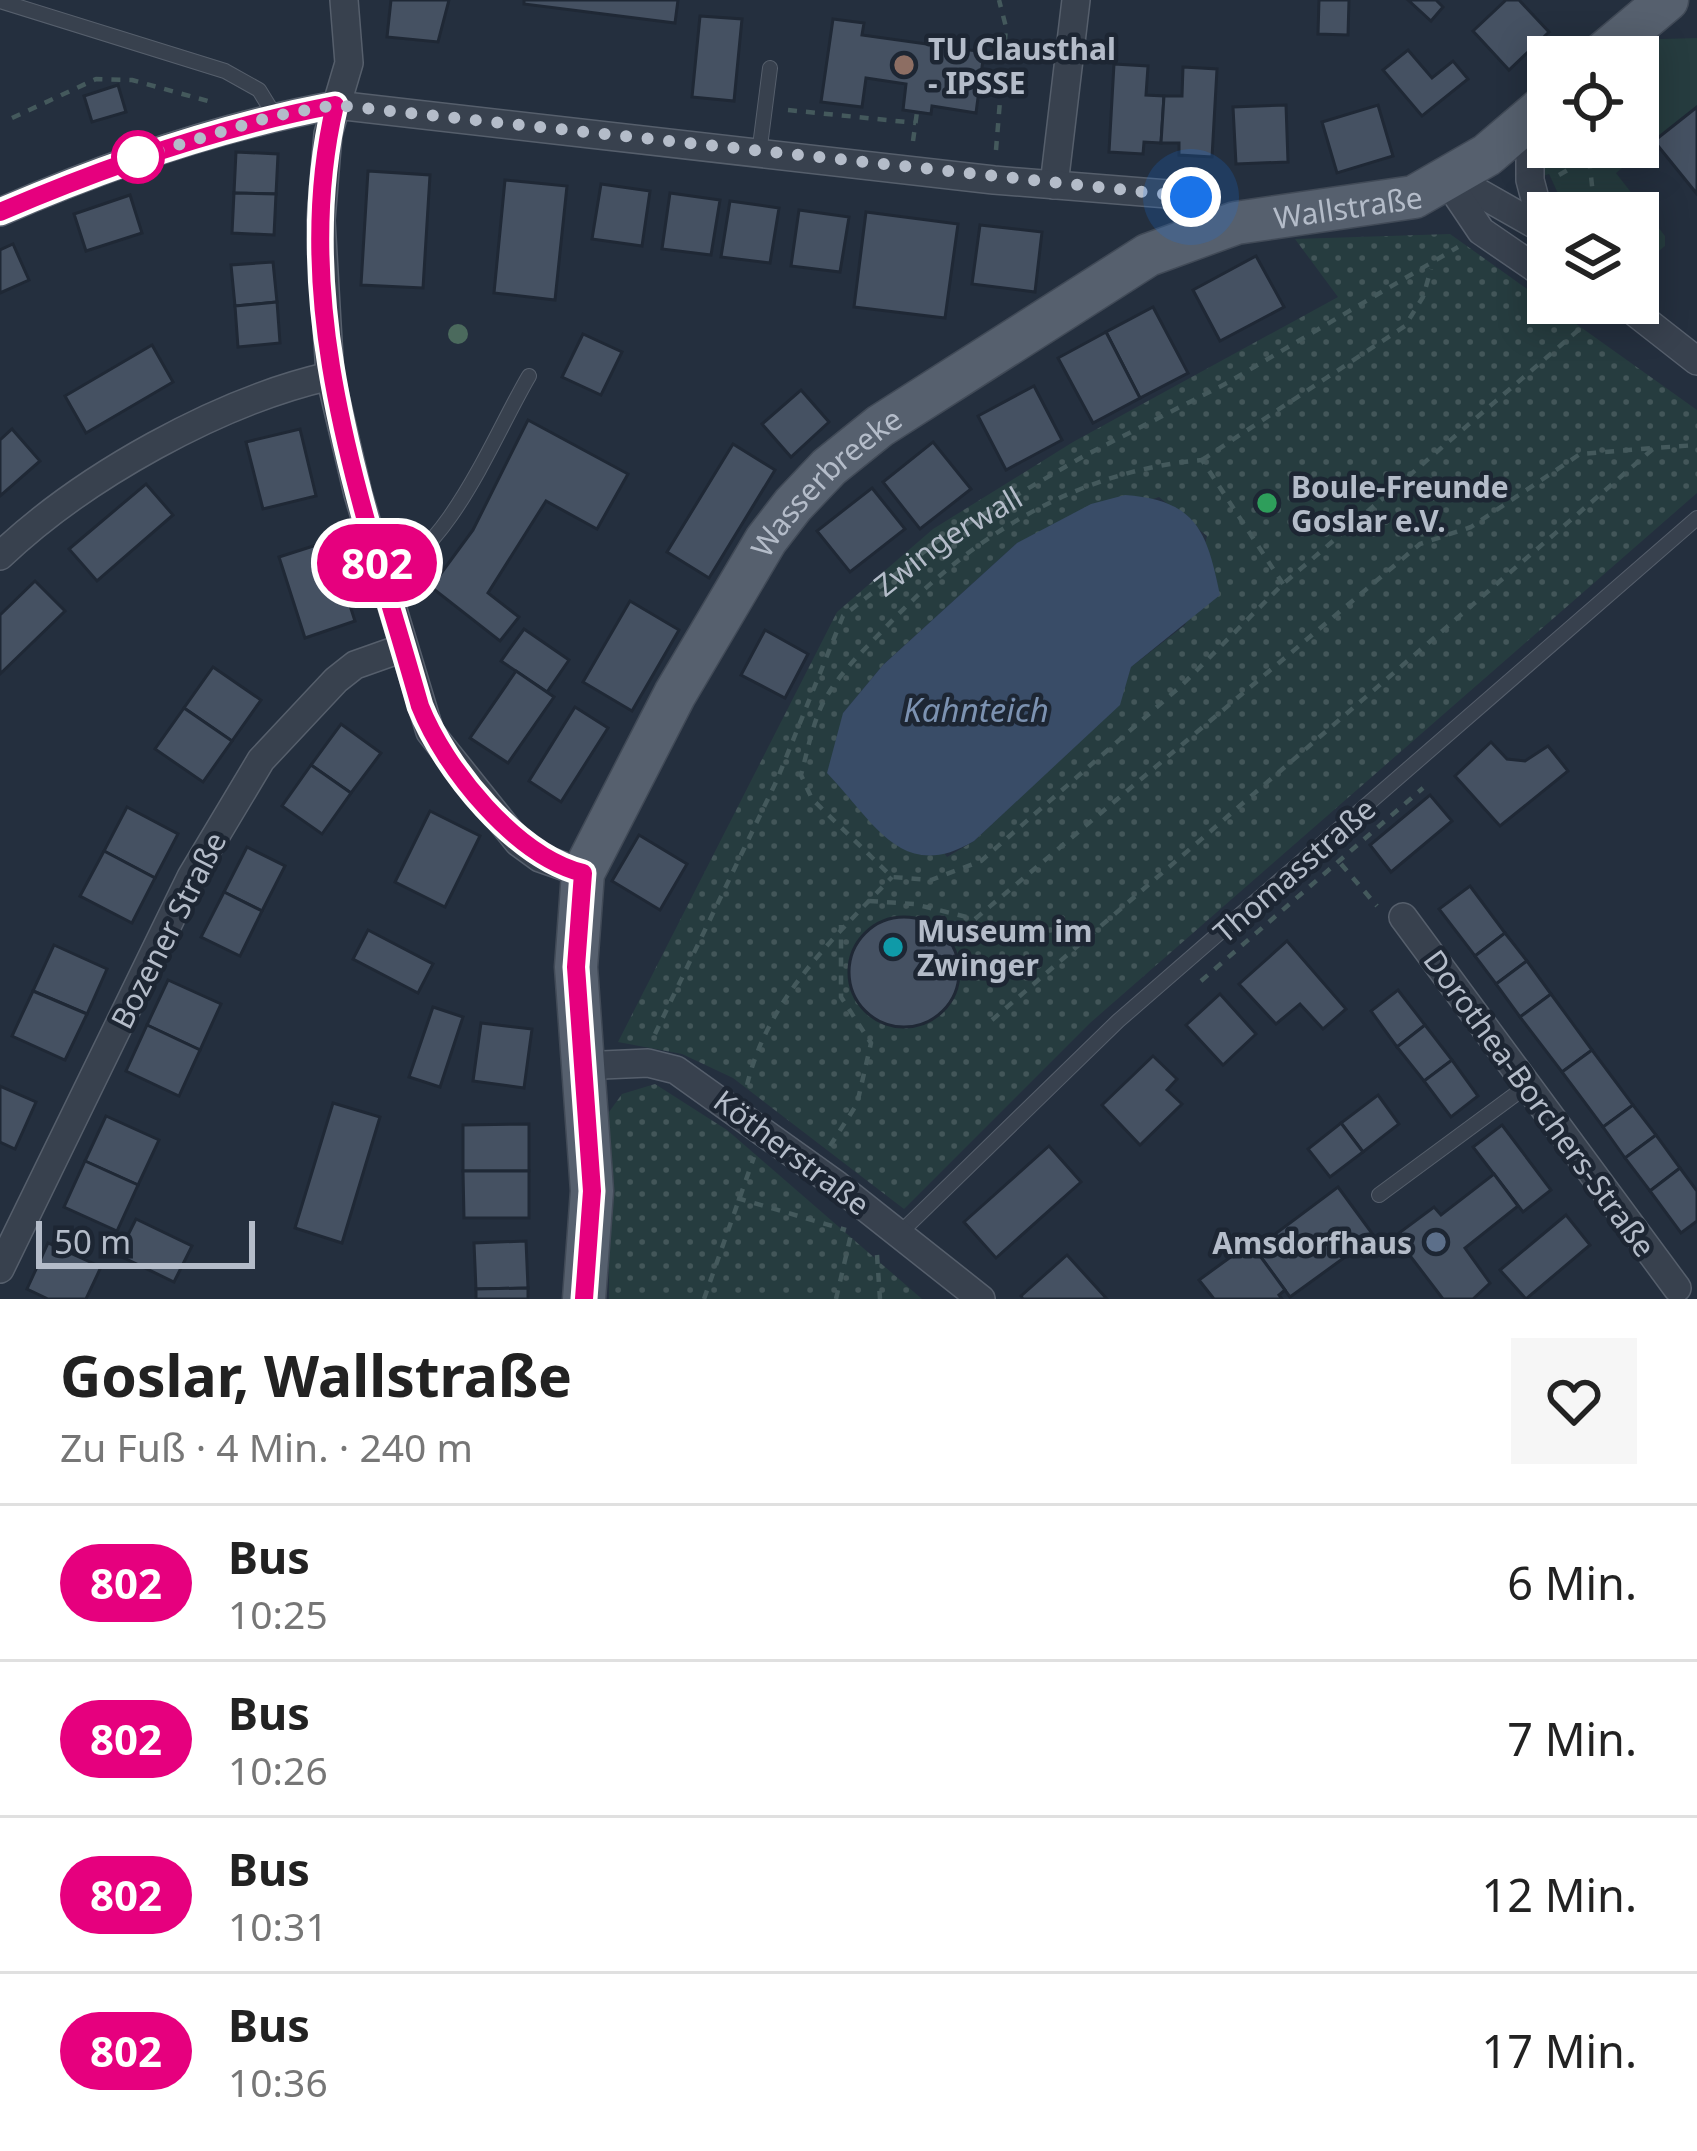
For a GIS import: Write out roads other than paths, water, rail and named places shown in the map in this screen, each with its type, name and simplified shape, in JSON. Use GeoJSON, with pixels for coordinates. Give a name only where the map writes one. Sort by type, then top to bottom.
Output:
{"type":"FeatureCollection","features":[{"type":"Feature","properties":{"kind":"main road"},"geometry":{"type":"LineString","coordinates":[[1624,36],[1667,0]]}},
{"type":"Feature","properties":{"kind":"main road"},"geometry":{"type":"LineString","coordinates":[[1451,180],[1527,120]]}},
{"type":"Feature","properties":{"kind":"main road","name":"Wallstraße"},"geometry":{"type":"LineString","coordinates":[[1213,229],[1395,202],[1451,180]]}},
{"type":"Feature","properties":{"kind":"main road","name":"Wasserbreeke"},"geometry":{"type":"LineString","coordinates":[[583,873],[615,803],[766,540],[829,466],[898,414],[1102,283],[1167,246],[1213,229]]}},
{"type":"Feature","properties":{"kind":"main road"},"geometry":{"type":"LineString","coordinates":[[583,873],[576,967],[580,1066],[592,1127],[584,1299]]}},
{"type":"Feature","properties":{"kind":"street"},"geometry":{"type":"LineString","coordinates":[[344,0],[349,63],[335,105],[321,220],[330,376],[381,578],[430,732],[518,842],[540,858],[583,873]]}},
{"type":"Feature","properties":{"kind":"street"},"geometry":{"type":"LineString","coordinates":[[1054,185],[1076,0]]}},
{"type":"Feature","properties":{"kind":"street"},"geometry":{"type":"LineString","coordinates":[[0,212],[142,155],[274,116],[335,105],[994,180],[1191,197],[1205,209],[1213,229]]}},
{"type":"Feature","properties":{"kind":"street","name":"Wallstraße"},"geometry":{"type":"LineString","coordinates":[[1451,180],[1527,220]]}},
{"type":"Feature","properties":{"kind":"street","name":"Wallstraße"},"geometry":{"type":"LineString","coordinates":[[1451,180],[1481,231],[1527,263]]}},
{"type":"Feature","properties":{"kind":"street"},"geometry":{"type":"LineString","coordinates":[[1640,324],[1697,361]]}},
{"type":"Feature","properties":{"kind":"street"},"geometry":{"type":"LineString","coordinates":[[0,556],[27,530],[147,451],[291,385],[330,376]]}},
{"type":"Feature","properties":{"kind":"street","name":"Bozener Straße"},"geometry":{"type":"LineString","coordinates":[[0,1269],[191,878],[261,760],[345,672],[403,648]]}},
{"type":"Feature","properties":{"kind":"street","name":"Dorothea-Borchers-Straße"},"geometry":{"type":"LineString","coordinates":[[1403,917],[1681,1286]]}},
{"type":"Feature","properties":{"kind":"street","name":"Kötherstraße"},"geometry":{"type":"LineString","coordinates":[[580,1066],[648,1063],[676,1070],[900,1232],[981,1299]]}},
{"type":"Feature","properties":{"kind":"lane"},"geometry":{"type":"LineString","coordinates":[[0,2],[225,71],[259,89],[274,116]]}},
{"type":"Feature","properties":{"kind":"lane"},"geometry":{"type":"LineString","coordinates":[[759,154],[770,68]]}},
{"type":"Feature","properties":{"kind":"lane"},"geometry":{"type":"LineString","coordinates":[[381,578],[400,571],[434,542],[529,376]]}},
{"type":"Feature","properties":{"kind":"lane","name":"Thomasstraße"},"geometry":{"type":"LineString","coordinates":[[900,1232],[1118,1021],[1697,518]]}},
{"type":"Feature","properties":{"kind":"lane"},"geometry":{"type":"LineString","coordinates":[[1379,1195],[1528,1085]]}},
{"type":"Feature","properties":{"kind":"water","name":"Kahnteich"},"geometry":{"type":"Polygon","coordinates":[[[1125,495],[1168,504],[1195,523],[1210,554],[1220,595],[1131,667],[1120,705],[974,841],[927,856],[892,842],[827,773],[843,713],[883,665],[1017,543],[1091,504],[1125,495]]]}},
{"type":"Feature","properties":{"kind":"place","name":"TU Clausthal - IPSSE"},"geometry":{"type":"Point","coordinates":[904,65]}},
{"type":"Feature","properties":{"kind":"place","name":"Boule-Freunde Goslar e.V."},"geometry":{"type":"Point","coordinates":[1267,503]}},
{"type":"Feature","properties":{"kind":"place","name":"Museum im Zwinger"},"geometry":{"type":"Point","coordinates":[893,947]}},
{"type":"Feature","properties":{"kind":"place","name":"Amsdorfhaus"},"geometry":{"type":"Point","coordinates":[1436,1242]}}]}
